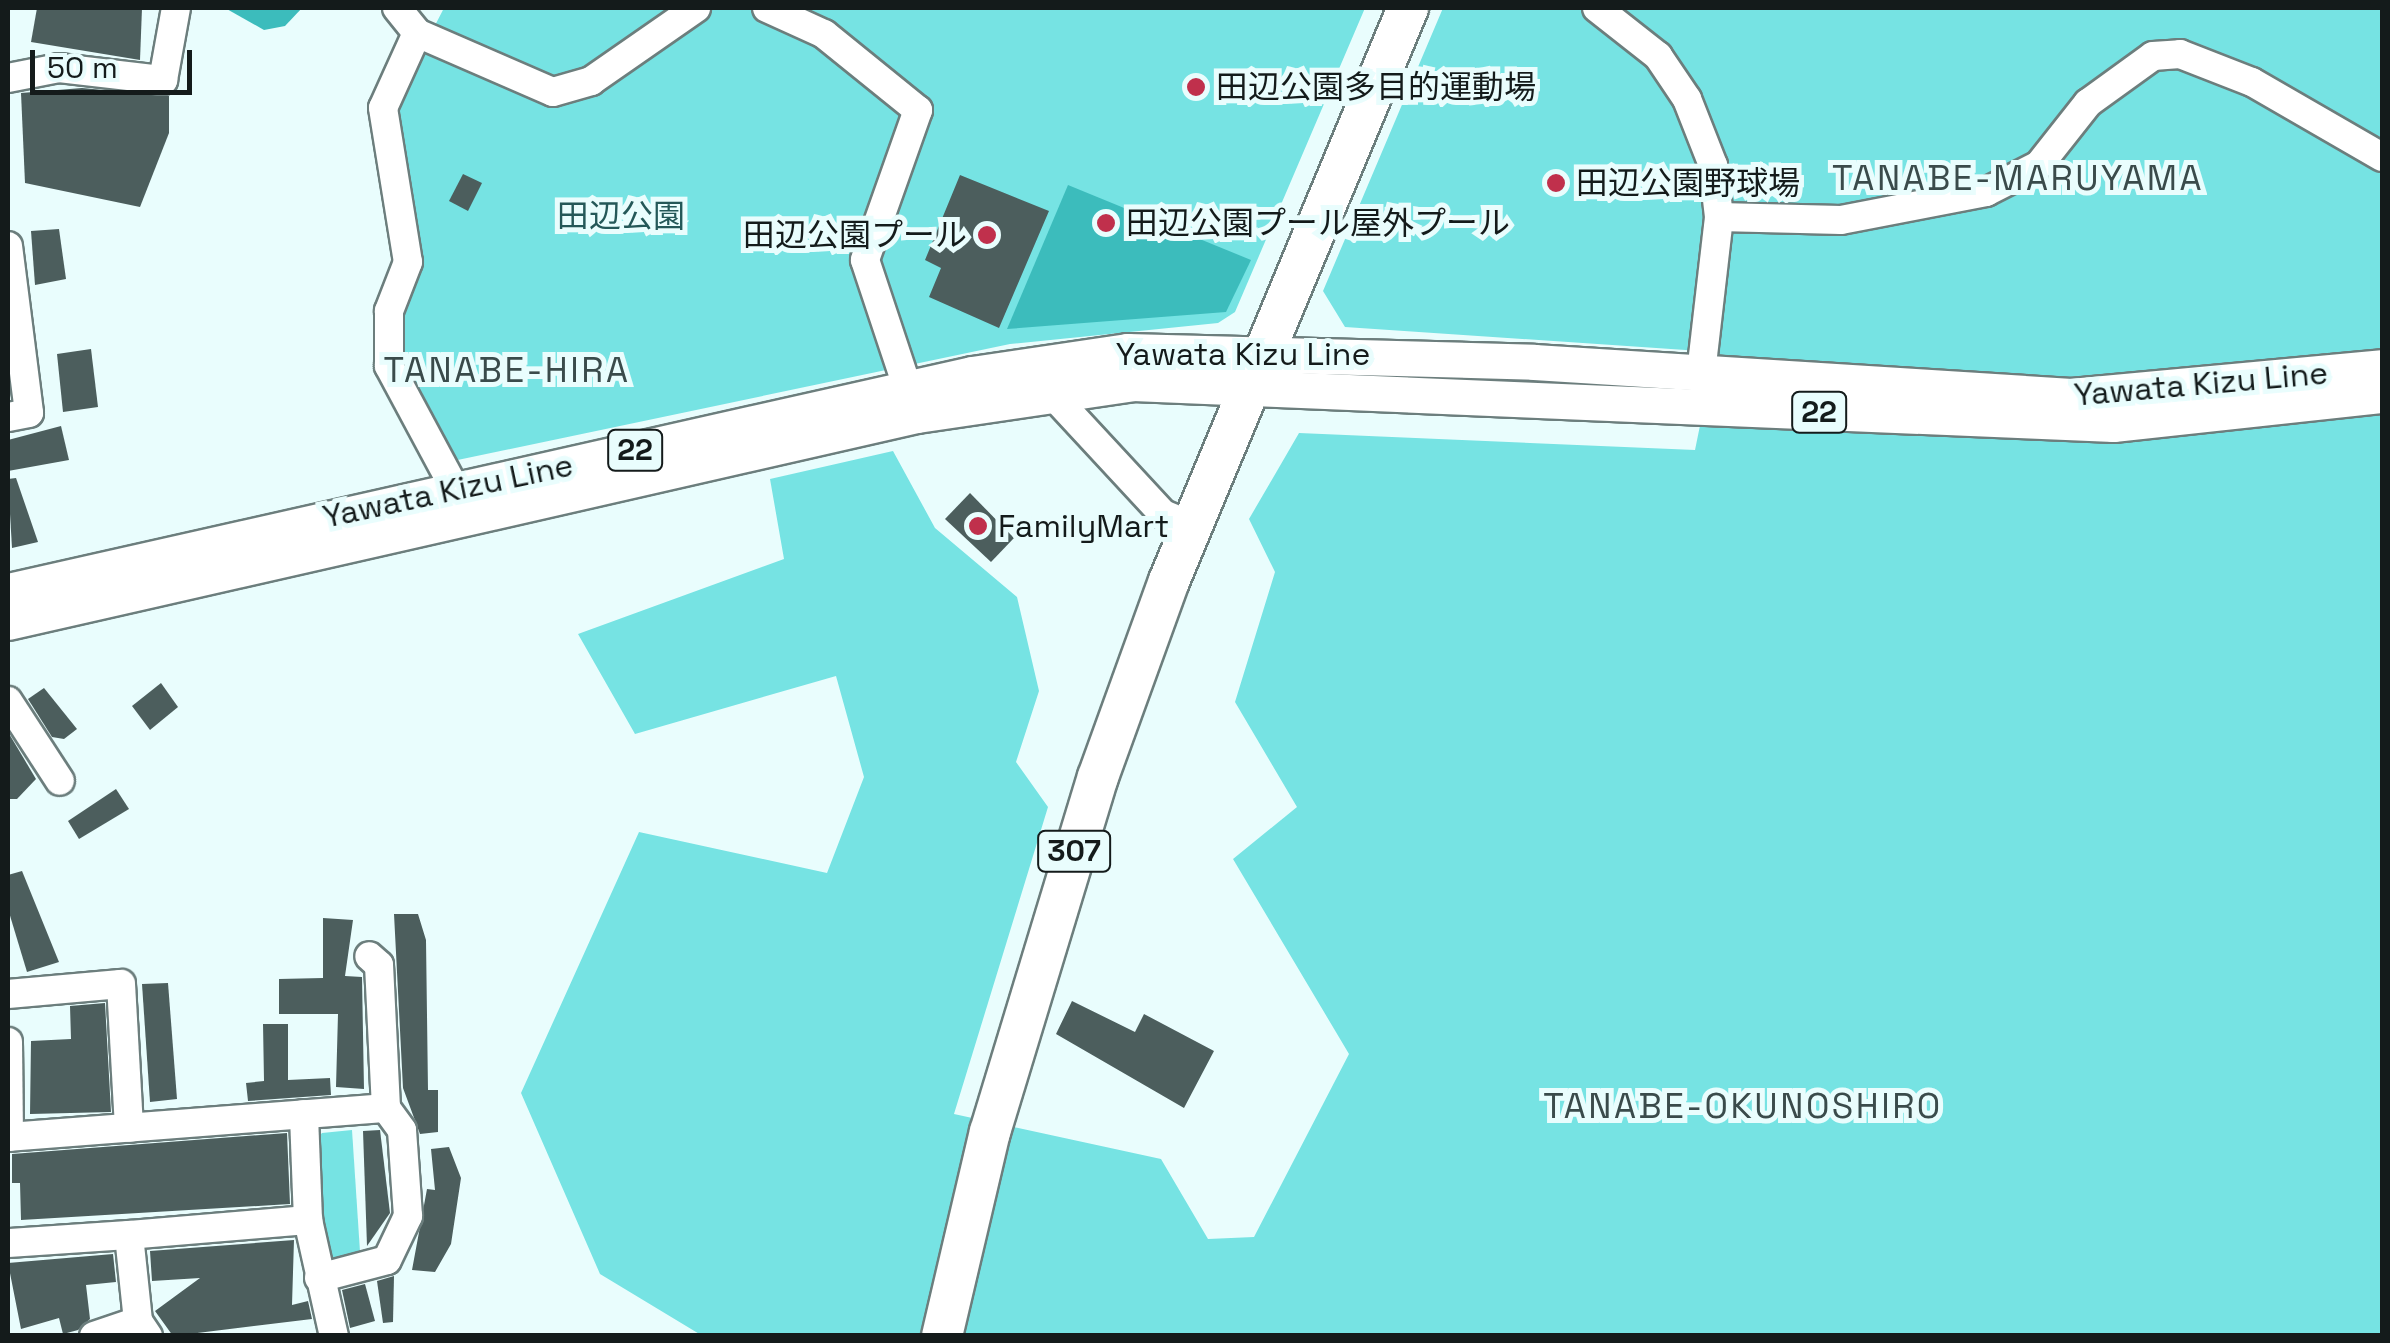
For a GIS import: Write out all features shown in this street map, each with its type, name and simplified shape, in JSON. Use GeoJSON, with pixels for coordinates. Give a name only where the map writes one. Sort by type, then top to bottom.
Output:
{"type":"FeatureCollection","features":[{"type":"Feature","properties":{"kind":"highway","name":"307"},"geometry":{"type":"LineString","coordinates":[[942,1336],[1038,964],[1192,526],[1262,366],[1408,8]]}},
{"type":"Feature","properties":{"kind":"main road","name":"Yawata Kizu Line"},"geometry":{"type":"LineString","coordinates":[[8,590],[1060,357],[1262,366],[2113,424],[2382,396]]}},
{"type":"Feature","properties":{"kind":"main road","name":"Yawata Kizu Line"},"geometry":{"type":"LineString","coordinates":[[8,622],[1050,392],[1262,366],[1701,373],[2071,396],[2382,367]]}},
{"type":"Feature","properties":{"kind":"street"},"geometry":{"type":"LineString","coordinates":[[8,78],[59,68],[163,80],[176,8]]}},
{"type":"Feature","properties":{"kind":"street"},"geometry":{"type":"LineString","coordinates":[[456,491],[389,366],[389,311],[408,262],[383,108],[405,15],[553,92],[591,81],[696,8]]}},
{"type":"Feature","properties":{"kind":"street"},"geometry":{"type":"LineString","coordinates":[[768,8],[824,34],[918,110],[865,260],[908,388]]}},
{"type":"Feature","properties":{"kind":"street"},"geometry":{"type":"LineString","coordinates":[[1597,8],[1658,56],[1687,99],[1713,165],[1719,216],[1701,373]]}},
{"type":"Feature","properties":{"kind":"street"},"geometry":{"type":"LineString","coordinates":[[1719,216],[1841,220],[1986,192],[2038,165],[2088,103],[2153,56],[2180,54],[2252,82],[2382,157]]}},
{"type":"Feature","properties":{"kind":"street"},"geometry":{"type":"LineString","coordinates":[[8,246],[29,413],[8,417]]}},
{"type":"Feature","properties":{"kind":"street"},"geometry":{"type":"LineString","coordinates":[[1050,392],[1164,514],[1192,526]]}},
{"type":"Feature","properties":{"kind":"street"},"geometry":{"type":"LineString","coordinates":[[8,701],[60,782]]}},
{"type":"Feature","properties":{"kind":"street"},"geometry":{"type":"LineString","coordinates":[[319,1278],[387,1260],[408,1216],[402,1130],[386,1108],[379,965],[369,956]]}},
{"type":"Feature","properties":{"kind":"street"},"geometry":{"type":"LineString","coordinates":[[8,994],[121,984],[128,1128]]}},
{"type":"Feature","properties":{"kind":"street"},"geometry":{"type":"LineString","coordinates":[[8,1042],[8,1137],[386,1108]]}},
{"type":"Feature","properties":{"kind":"street"},"geometry":{"type":"LineString","coordinates":[[304,1114],[308,1220],[334,1336]]}},
{"type":"Feature","properties":{"kind":"street"},"geometry":{"type":"LineString","coordinates":[[8,1242],[308,1220]]}},
{"type":"Feature","properties":{"kind":"street"},"geometry":{"type":"LineString","coordinates":[[94,1336],[143,1328],[129,1235]]}},
{"type":"Feature","properties":{"kind":"green space","name":"田辺公園"},"geometry":{"type":"Polygon","coordinates":[[[444,8],[1365,8],[1235,312],[1218,323],[1010,344],[448,462],[398,365],[388,116],[444,8]]]}},
{"type":"Feature","properties":{"kind":"green space"},"geometry":{"type":"Polygon","coordinates":[[[1443,8],[2382,8],[2382,1335],[701,1335],[600,1274],[521,1093],[639,832],[827,873],[864,777],[836,676],[635,734],[578,634],[784,559],[770,479],[893,451],[935,528],[1017,597],[1039,691],[1016,762],[1048,807],[954,1114],[1161,1159],[1208,1239],[1254,1237],[1349,1054],[1233,859],[1297,807],[1235,702],[1275,572],[1249,519],[1299,433],[1695,450],[1715,352],[1345,327],[1323,291],[1443,8]]]}},
{"type":"Feature","properties":{"kind":"green space"},"geometry":{"type":"Polygon","coordinates":[[[352,1130],[361,1267],[319,1278],[305,1151],[322,1133],[352,1130]]]}},
{"type":"Feature","properties":{"kind":"shaded area"},"geometry":{"type":"Polygon","coordinates":[[[225,8],[302,8],[285,26],[264,30],[225,8]]]}},
{"type":"Feature","properties":{"kind":"shaded area","name":"田辺公園プール屋外プール"},"geometry":{"type":"Polygon","coordinates":[[[1068,185],[1251,260],[1226,312],[1007,329],[1068,185]]]}},
{"type":"Feature","properties":{"kind":"building"},"geometry":{"type":"Polygon","coordinates":[[[37,8],[142,8],[140,60],[31,42],[37,8]]]}},
{"type":"Feature","properties":{"kind":"building"},"geometry":{"type":"Polygon","coordinates":[[[82,88],[169,96],[169,133],[140,207],[25,183],[21,93],[82,88]]]}},
{"type":"Feature","properties":{"kind":"building"},"geometry":{"type":"Polygon","coordinates":[[[463,174],[482,183],[468,211],[449,201],[463,174]]]}},
{"type":"Feature","properties":{"kind":"building","name":"田辺公園プール"},"geometry":{"type":"Polygon","coordinates":[[[960,175],[1049,211],[999,328],[929,297],[941,268],[925,260],[960,175]]]}},
{"type":"Feature","properties":{"kind":"building"},"geometry":{"type":"Polygon","coordinates":[[[59,229],[66,279],[35,285],[31,231],[59,229]]]}},
{"type":"Feature","properties":{"kind":"building"},"geometry":{"type":"Polygon","coordinates":[[[91,349],[98,407],[63,412],[57,354],[91,349]]]}},
{"type":"Feature","properties":{"kind":"building"},"geometry":{"type":"Polygon","coordinates":[[[61,426],[69,460],[8,471],[8,440],[61,426]]]}},
{"type":"Feature","properties":{"kind":"building"},"geometry":{"type":"Polygon","coordinates":[[[16,478],[38,542],[12,548],[8,479],[16,478]]]}},
{"type":"Feature","properties":{"kind":"building","name":"FamilyMart"},"geometry":{"type":"Polygon","coordinates":[[[970,493],[1014,538],[991,562],[945,519],[970,493]]]}},
{"type":"Feature","properties":{"kind":"building"},"geometry":{"type":"Polygon","coordinates":[[[161,683],[178,707],[150,730],[132,706],[161,683]]]}},
{"type":"Feature","properties":{"kind":"building"},"geometry":{"type":"Polygon","coordinates":[[[44,688],[77,729],[64,739],[52,737],[28,699],[44,688]]]}},
{"type":"Feature","properties":{"kind":"building"},"geometry":{"type":"Polygon","coordinates":[[[8,732],[36,779],[17,799],[8,799],[8,732]]]}},
{"type":"Feature","properties":{"kind":"building"},"geometry":{"type":"Polygon","coordinates":[[[116,789],[129,809],[79,839],[68,821],[116,789]]]}},
{"type":"Feature","properties":{"kind":"building"},"geometry":{"type":"Polygon","coordinates":[[[22,871],[59,962],[27,972],[8,909],[8,875],[22,871]]]}},
{"type":"Feature","properties":{"kind":"building"},"geometry":{"type":"Polygon","coordinates":[[[394,914],[418,914],[426,940],[428,1090],[438,1090],[438,1132],[420,1134],[403,1088],[394,914]]]}},
{"type":"Feature","properties":{"kind":"building"},"geometry":{"type":"Polygon","coordinates":[[[323,918],[353,920],[345,976],[362,977],[364,1089],[336,1087],[338,1014],[279,1014],[279,979],[323,978],[323,918]]]}},
{"type":"Feature","properties":{"kind":"building"},"geometry":{"type":"Polygon","coordinates":[[[168,983],[177,1099],[150,1102],[142,984],[168,983]]]}},
{"type":"Feature","properties":{"kind":"building"},"geometry":{"type":"Polygon","coordinates":[[[1072,1001],[1135,1032],[1144,1014],[1214,1051],[1184,1108],[1056,1034],[1072,1001]]]}},
{"type":"Feature","properties":{"kind":"building"},"geometry":{"type":"Polygon","coordinates":[[[105,1003],[111,1112],[30,1114],[31,1041],[71,1039],[70,1006],[105,1003]]]}},
{"type":"Feature","properties":{"kind":"building"},"geometry":{"type":"Polygon","coordinates":[[[263,1024],[288,1024],[288,1080],[330,1078],[331,1095],[248,1101],[246,1083],[264,1081],[263,1024]]]}},
{"type":"Feature","properties":{"kind":"building"},"geometry":{"type":"Polygon","coordinates":[[[380,1130],[390,1213],[367,1246],[363,1131],[380,1130]]]}},
{"type":"Feature","properties":{"kind":"building"},"geometry":{"type":"Polygon","coordinates":[[[287,1133],[290,1204],[21,1220],[20,1183],[12,1183],[12,1154],[287,1133]]]}},
{"type":"Feature","properties":{"kind":"building"},"geometry":{"type":"Polygon","coordinates":[[[449,1147],[461,1178],[451,1244],[435,1272],[412,1270],[427,1189],[435,1190],[431,1149],[449,1147]]]}},
{"type":"Feature","properties":{"kind":"building"},"geometry":{"type":"Polygon","coordinates":[[[294,1240],[292,1305],[308,1301],[312,1319],[173,1336],[155,1311],[200,1278],[152,1281],[150,1251],[294,1240]]]}},
{"type":"Feature","properties":{"kind":"building"},"geometry":{"type":"Polygon","coordinates":[[[113,1254],[116,1282],[86,1285],[90,1319],[78,1330],[63,1334],[59,1318],[21,1329],[8,1263],[113,1254]]]}},
{"type":"Feature","properties":{"kind":"building"},"geometry":{"type":"Polygon","coordinates":[[[394,1276],[393,1322],[383,1323],[377,1281],[394,1276]]]}},
{"type":"Feature","properties":{"kind":"building"},"geometry":{"type":"Polygon","coordinates":[[[365,1284],[375,1321],[350,1328],[342,1290],[365,1284]]]}},
{"type":"Feature","properties":{"kind":"place","name":"田辺公園多目的運動場"},"geometry":{"type":"Point","coordinates":[1196,87]}},
{"type":"Feature","properties":{"kind":"place","name":"田辺公園野球場"},"geometry":{"type":"Point","coordinates":[1556,183]}},
{"type":"Feature","properties":{"kind":"place","name":"田辺公園プール屋外プール"},"geometry":{"type":"Point","coordinates":[1106,223]}},
{"type":"Feature","properties":{"kind":"place","name":"田辺公園プール"},"geometry":{"type":"Point","coordinates":[987,235]}},
{"type":"Feature","properties":{"kind":"place","name":"FamilyMart"},"geometry":{"type":"Point","coordinates":[978,526]}},
{"type":"Feature","properties":{"kind":"district","name":"TANABE-MARUYAMA"},"geometry":{"type":"Point","coordinates":[2018,178]}},
{"type":"Feature","properties":{"kind":"district","name":"TANABE-HIRA"},"geometry":{"type":"Point","coordinates":[507,370]}},
{"type":"Feature","properties":{"kind":"district","name":"TANABE-OKUNOSHIRO"},"geometry":{"type":"Point","coordinates":[1743,1106]}}]}
